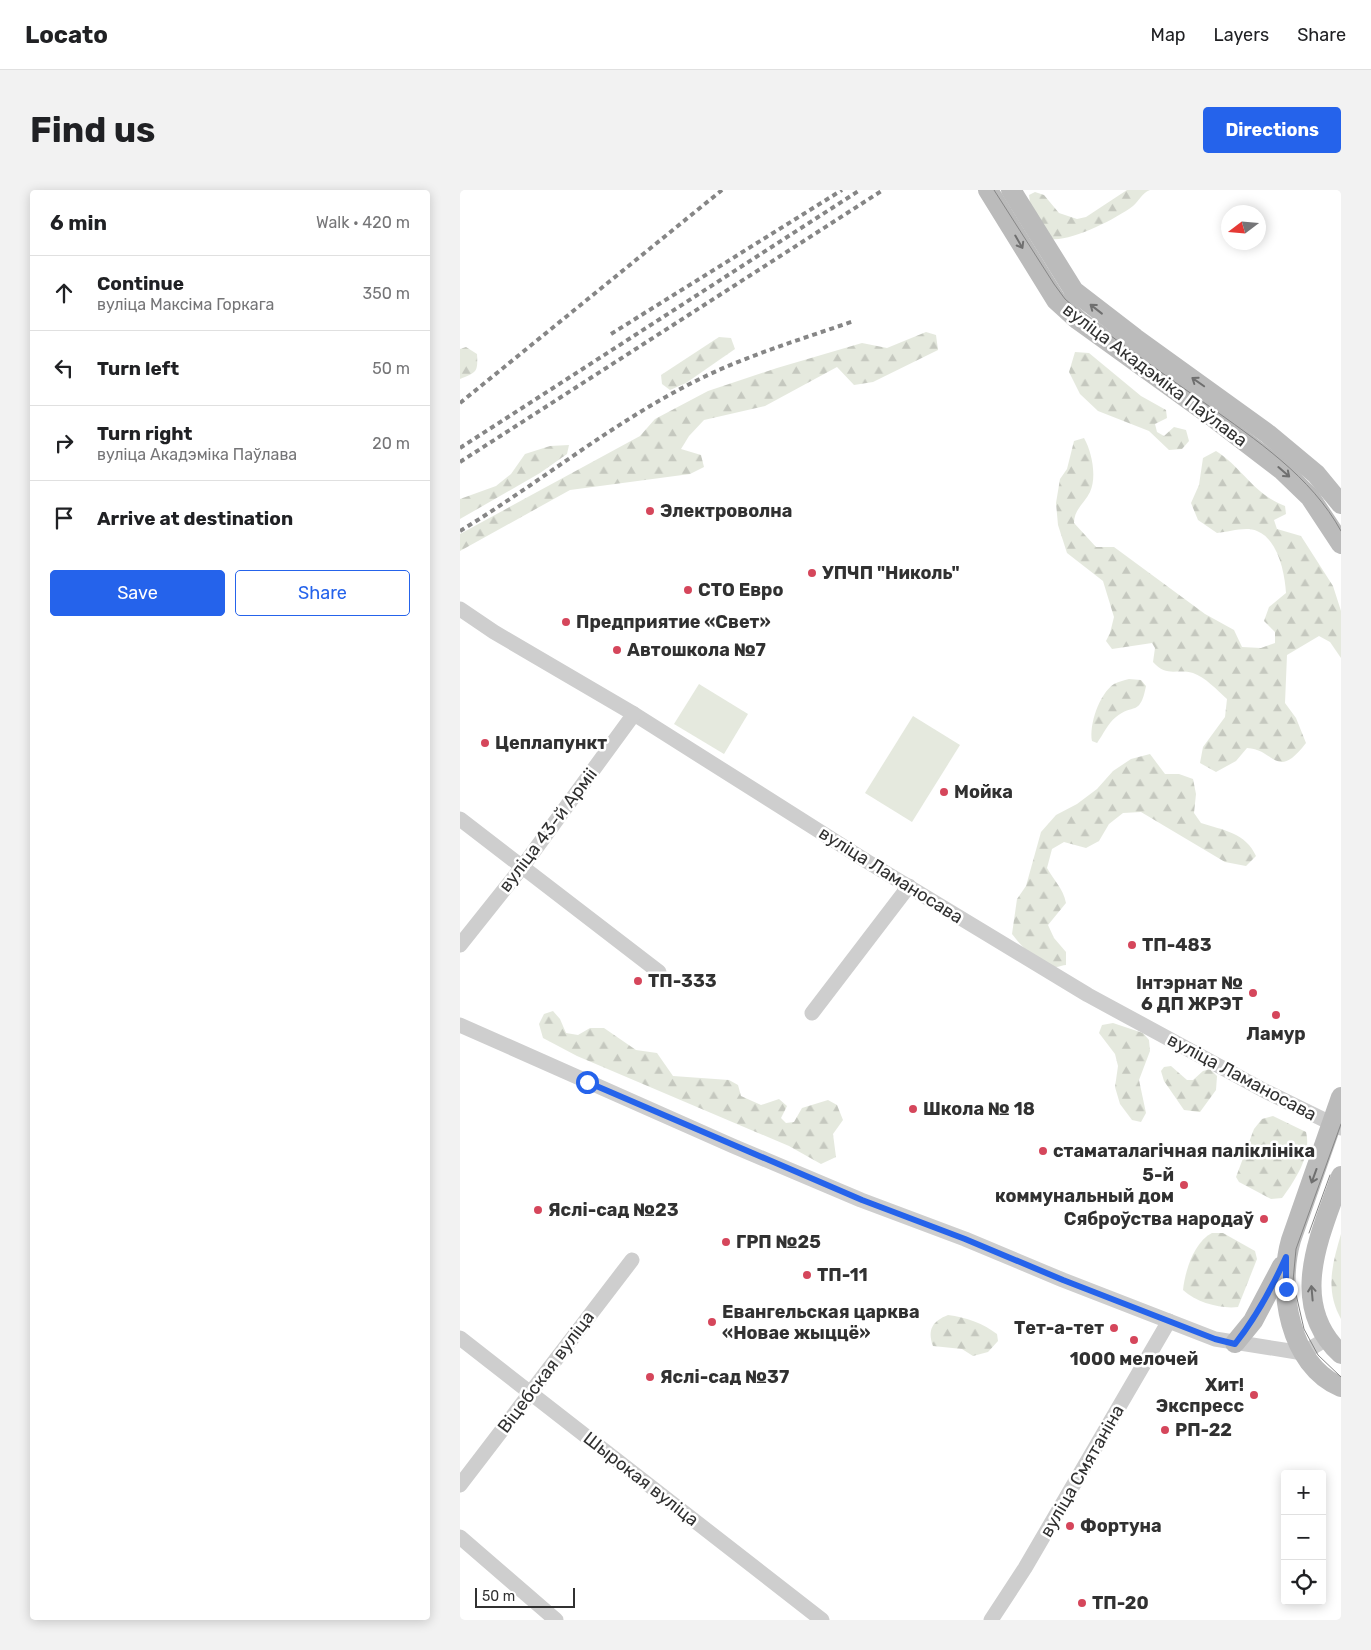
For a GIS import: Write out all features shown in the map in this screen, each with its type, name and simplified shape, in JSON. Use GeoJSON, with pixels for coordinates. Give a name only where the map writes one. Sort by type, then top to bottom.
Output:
{"type":"FeatureCollection","features":[{"type":"Feature","properties":{"kind":"main road","name":"вуліца Акадэміка Паўлава"},"geometry":{"type":"LineString","coordinates":[[988,190],[1009,198],[1074,291],[1220,410],[1261,441],[1316,474],[1341,504]]}},
{"type":"Feature","properties":{"kind":"main road","name":"вуліца Акадэміка Паўлава"},"geometry":{"type":"LineString","coordinates":[[1009,198],[1032,264],[1056,300],[1078,320],[1220,410]]}},
{"type":"Feature","properties":{"kind":"main road","name":"вуліца Акадэміка Паўлава"},"geometry":{"type":"LineString","coordinates":[[1261,441],[1282,470],[1310,496],[1341,544]]}},
{"type":"Feature","properties":{"kind":"main road"},"geometry":{"type":"LineString","coordinates":[[1235,1344],[1253,1321],[1272,1289],[1286,1257],[1337,1126],[1341,1097]]}},
{"type":"Feature","properties":{"kind":"main road"},"geometry":{"type":"LineString","coordinates":[[1341,1176],[1316,1252],[1310,1277],[1312,1299],[1317,1320],[1341,1354]]}},
{"type":"Feature","properties":{"kind":"main road"},"geometry":{"type":"LineString","coordinates":[[1286,1257],[1286,1289],[1289,1312],[1303,1354],[1315,1370],[1332,1384],[1341,1387]]}},
{"type":"Feature","properties":{"kind":"main road"},"geometry":{"type":"LineString","coordinates":[[1303,1354],[1341,1361]]}},
{"type":"Feature","properties":{"kind":"street"},"geometry":{"type":"LineString","coordinates":[[1032,264],[1050,255]]}},
{"type":"Feature","properties":{"kind":"street","name":"вуліца Ламаносава"},"geometry":{"type":"LineString","coordinates":[[460,609],[494,632],[634,714],[909,886],[1096,999],[1265,1091],[1337,1126]]}},
{"type":"Feature","properties":{"kind":"street","name":"вуліца 43-й Арміі"},"geometry":{"type":"LineString","coordinates":[[460,944],[522,866],[634,714]]}},
{"type":"Feature","properties":{"kind":"street"},"geometry":{"type":"LineString","coordinates":[[460,819],[659,972]]}},
{"type":"Feature","properties":{"kind":"street"},"geometry":{"type":"LineString","coordinates":[[812,1013],[909,886]]}},
{"type":"Feature","properties":{"kind":"street"},"geometry":{"type":"LineString","coordinates":[[460,1024],[772,1163],[1215,1339],[1235,1344],[1303,1354],[1328,1338]]}},
{"type":"Feature","properties":{"kind":"street","name":"Віцебская вуліца"},"geometry":{"type":"LineString","coordinates":[[460,1485],[632,1260]]}},
{"type":"Feature","properties":{"kind":"street","name":"вуліца Смятаніна"},"geometry":{"type":"LineString","coordinates":[[991,1620],[1030,1559],[1169,1321]]}},
{"type":"Feature","properties":{"kind":"street","name":"Шырокая вуліца"},"geometry":{"type":"LineString","coordinates":[[460,1338],[822,1620]]}},
{"type":"Feature","properties":{"kind":"street"},"geometry":{"type":"LineString","coordinates":[[460,1537],[556,1620]]}},
{"type":"Feature","properties":{"kind":"green space"},"geometry":{"type":"Polygon","coordinates":[[[1127,190],[1150,190],[1133,206],[1116,217],[1081,233],[1059,239],[1051,239],[1030,203],[1029,195],[1035,192],[1044,195],[1059,213],[1077,219],[1086,217],[1127,190]]]}},
{"type":"Feature","properties":{"kind":"green space"},"geometry":{"type":"Polygon","coordinates":[[[926,332],[936,335],[938,350],[873,382],[854,385],[837,367],[765,406],[704,420],[689,436],[681,449],[701,455],[704,467],[690,474],[570,490],[460,551],[460,534],[640,436],[655,419],[708,391],[862,343],[887,348],[926,332]]]}},
{"type":"Feature","properties":{"kind":"green space"},"geometry":{"type":"Polygon","coordinates":[[[719,337],[731,338],[735,349],[686,383],[670,390],[662,384],[661,375],[719,337]]]}},
{"type":"Feature","properties":{"kind":"green space"},"geometry":{"type":"Polygon","coordinates":[[[466,347],[477,354],[477,368],[470,375],[460,379],[460,349],[466,347]]]}},
{"type":"Feature","properties":{"kind":"green space"},"geometry":{"type":"Polygon","coordinates":[[[1075,352],[1089,353],[1141,396],[1166,410],[1167,418],[1155,424],[1157,432],[1164,436],[1174,427],[1186,430],[1189,441],[1182,449],[1169,450],[1149,431],[1098,411],[1080,394],[1069,372],[1075,352]]]}},
{"type":"Feature","properties":{"kind":"green space"},"geometry":{"type":"Polygon","coordinates":[[[1084,438],[1091,457],[1093,479],[1090,492],[1078,510],[1074,523],[1096,547],[1114,547],[1205,614],[1234,630],[1242,647],[1261,648],[1275,643],[1275,632],[1264,621],[1269,607],[1286,593],[1284,576],[1275,549],[1264,535],[1248,529],[1217,533],[1198,520],[1191,503],[1199,485],[1203,458],[1216,451],[1234,465],[1264,494],[1285,506],[1286,514],[1274,520],[1277,529],[1301,536],[1333,586],[1341,611],[1341,658],[1330,642],[1319,636],[1287,655],[1285,703],[1296,718],[1306,743],[1288,760],[1282,762],[1264,753],[1247,748],[1236,761],[1216,772],[1200,763],[1203,747],[1225,717],[1227,699],[1202,677],[1193,673],[1168,671],[1158,667],[1153,662],[1155,648],[1152,643],[1112,649],[1106,641],[1114,617],[1103,581],[1067,553],[1058,525],[1056,503],[1060,479],[1067,469],[1074,441],[1084,438]]]}},
{"type":"Feature","properties":{"kind":"green space"},"geometry":{"type":"Polygon","coordinates":[[[569,445],[567,454],[540,473],[460,519],[460,499],[496,486],[511,474],[525,454],[550,446],[569,445]]]}},
{"type":"Feature","properties":{"kind":"green space"},"geometry":{"type":"Polygon","coordinates":[[[1129,679],[1141,680],[1146,686],[1141,702],[1135,708],[1122,713],[1113,720],[1097,743],[1092,741],[1091,734],[1096,710],[1104,695],[1114,684],[1129,679]]]}},
{"type":"Feature","properties":{"kind":"green space"},"geometry":{"type":"Polygon","coordinates":[[[699,684],[748,714],[724,754],[674,724],[699,684]]]}},
{"type":"Feature","properties":{"kind":"green space"},"geometry":{"type":"Polygon","coordinates":[[[913,716],[960,745],[912,822],[865,793],[913,716]]]}},
{"type":"Feature","properties":{"kind":"green space"},"geometry":{"type":"Polygon","coordinates":[[[1150,754],[1165,774],[1179,774],[1193,779],[1196,794],[1194,813],[1201,823],[1225,830],[1240,837],[1252,848],[1256,856],[1246,866],[1225,862],[1141,812],[1123,813],[1109,824],[1099,841],[1086,848],[1064,842],[1052,849],[1047,868],[1061,889],[1066,903],[1048,925],[1054,938],[1066,952],[1066,965],[1048,966],[1036,959],[1012,934],[1017,899],[1026,886],[1041,832],[1056,815],[1077,804],[1097,789],[1113,771],[1131,759],[1150,754]]]}},
{"type":"Feature","properties":{"kind":"green space"},"geometry":{"type":"Polygon","coordinates":[[[553,1011],[560,1019],[566,1033],[578,1035],[590,1028],[604,1028],[636,1050],[657,1053],[673,1076],[729,1080],[738,1085],[741,1096],[761,1105],[779,1099],[787,1106],[781,1118],[786,1123],[794,1122],[802,1108],[828,1100],[837,1105],[843,1120],[833,1134],[836,1157],[821,1164],[789,1146],[577,1056],[543,1038],[539,1024],[544,1014],[553,1011]]]}},
{"type":"Feature","properties":{"kind":"green space"},"geometry":{"type":"Polygon","coordinates":[[[1113,1023],[1143,1033],[1149,1040],[1150,1051],[1139,1080],[1146,1113],[1141,1122],[1132,1120],[1120,1104],[1115,1087],[1118,1066],[1115,1054],[1099,1033],[1102,1025],[1113,1023]]]}},
{"type":"Feature","properties":{"kind":"green space"},"geometry":{"type":"Polygon","coordinates":[[[1171,1066],[1187,1080],[1193,1080],[1203,1071],[1210,1069],[1217,1076],[1216,1090],[1200,1112],[1184,1110],[1164,1081],[1161,1071],[1164,1067],[1171,1066]]]}},
{"type":"Feature","properties":{"kind":"green space"},"geometry":{"type":"Polygon","coordinates":[[[1273,1116],[1306,1132],[1307,1149],[1301,1167],[1282,1198],[1271,1199],[1239,1182],[1236,1177],[1254,1129],[1262,1119],[1273,1116]]]}},
{"type":"Feature","properties":{"kind":"green space"},"geometry":{"type":"Polygon","coordinates":[[[1212,1233],[1223,1233],[1255,1251],[1257,1259],[1238,1307],[1224,1307],[1202,1302],[1183,1290],[1188,1266],[1195,1250],[1212,1233]]]}},
{"type":"Feature","properties":{"kind":"green space"},"geometry":{"type":"Polygon","coordinates":[[[1341,1234],[1341,1319],[1333,1298],[1332,1277],[1341,1234]]]}},
{"type":"Feature","properties":{"kind":"green space"},"geometry":{"type":"Polygon","coordinates":[[[948,1315],[981,1324],[997,1334],[998,1341],[988,1352],[973,1356],[962,1349],[933,1346],[931,1330],[938,1320],[948,1315]]]}},
{"type":"Feature","properties":{"kind":"tram line"},"geometry":{"type":"LineString","coordinates":[[994,190],[1065,299],[1088,319],[1244,431],[1281,460],[1314,493],[1329,511],[1341,531]]}},
{"type":"Feature","properties":{"kind":"tram line"},"geometry":{"type":"LineString","coordinates":[[1341,1124],[1296,1249],[1293,1281],[1304,1329],[1318,1355],[1341,1377]]}},
{"type":"Feature","properties":{"kind":"tram line"},"geometry":{"type":"LineString","coordinates":[[1309,1233],[1330,1175]]}},
{"type":"Feature","properties":{"kind":"railway"},"geometry":{"type":"LineString","coordinates":[[460,403],[722,190]]}},
{"type":"Feature","properties":{"kind":"railway"},"geometry":{"type":"LineString","coordinates":[[611,334],[842,190]]}},
{"type":"Feature","properties":{"kind":"railway"},"geometry":{"type":"LineString","coordinates":[[460,448],[860,190]]}},
{"type":"Feature","properties":{"kind":"railway"},"geometry":{"type":"LineString","coordinates":[[460,462],[883,190]]}},
{"type":"Feature","properties":{"kind":"railway"},"geometry":{"type":"LineString","coordinates":[[460,531],[599,438],[684,387],[725,367],[854,321]]}},
{"type":"Feature","properties":{"kind":"place","name":"Электроволна"},"geometry":{"type":"Point","coordinates":[650,511]}},
{"type":"Feature","properties":{"kind":"place","name":"УПЧП \"Николь\""},"geometry":{"type":"Point","coordinates":[812,573]}},
{"type":"Feature","properties":{"kind":"place","name":"СТО Евро"},"geometry":{"type":"Point","coordinates":[688,590]}},
{"type":"Feature","properties":{"kind":"place","name":"Предприятие «Свет»"},"geometry":{"type":"Point","coordinates":[566,622]}},
{"type":"Feature","properties":{"kind":"place","name":"Автошкола №7"},"geometry":{"type":"Point","coordinates":[617,650]}},
{"type":"Feature","properties":{"kind":"place","name":"Цеплапункт"},"geometry":{"type":"Point","coordinates":[485,743]}},
{"type":"Feature","properties":{"kind":"place","name":"Мойка"},"geometry":{"type":"Point","coordinates":[944,792]}},
{"type":"Feature","properties":{"kind":"place","name":"ТП-483"},"geometry":{"type":"Point","coordinates":[1132,945]}},
{"type":"Feature","properties":{"kind":"place","name":"ТП-333"},"geometry":{"type":"Point","coordinates":[638,981]}},
{"type":"Feature","properties":{"kind":"place","name":"Інтэрнат № 6 ДП ЖРЭТ"},"geometry":{"type":"Point","coordinates":[1253,993]}},
{"type":"Feature","properties":{"kind":"place","name":"Ламур"},"geometry":{"type":"Point","coordinates":[1276,1015]}},
{"type":"Feature","properties":{"kind":"place","name":"Школа № 18"},"geometry":{"type":"Point","coordinates":[913,1109]}},
{"type":"Feature","properties":{"kind":"place","name":"стаматалагічная паліклініка"},"geometry":{"type":"Point","coordinates":[1043,1151]}},
{"type":"Feature","properties":{"kind":"place","name":"5-й коммунальный дом"},"geometry":{"type":"Point","coordinates":[1184,1185]}},
{"type":"Feature","properties":{"kind":"place","name":"Яслі-сад №23"},"geometry":{"type":"Point","coordinates":[538,1210]}},
{"type":"Feature","properties":{"kind":"place","name":"Сяброўства народаў"},"geometry":{"type":"Point","coordinates":[1264,1219]}},
{"type":"Feature","properties":{"kind":"place","name":"ГРП №25"},"geometry":{"type":"Point","coordinates":[726,1242]}},
{"type":"Feature","properties":{"kind":"place","name":"ТП-11"},"geometry":{"type":"Point","coordinates":[807,1275]}},
{"type":"Feature","properties":{"kind":"place","name":"Евангельская царква «Новае жыццё»"},"geometry":{"type":"Point","coordinates":[712,1322]}},
{"type":"Feature","properties":{"kind":"place","name":"Тет-а-тет"},"geometry":{"type":"Point","coordinates":[1114,1328]}},
{"type":"Feature","properties":{"kind":"place","name":"1000 мелочей"},"geometry":{"type":"Point","coordinates":[1134,1340]}},
{"type":"Feature","properties":{"kind":"place","name":"Яслі-сад №37"},"geometry":{"type":"Point","coordinates":[650,1377]}},
{"type":"Feature","properties":{"kind":"place","name":"Хит! Экспресс"},"geometry":{"type":"Point","coordinates":[1254,1395]}},
{"type":"Feature","properties":{"kind":"place","name":"РП-22"},"geometry":{"type":"Point","coordinates":[1165,1430]}},
{"type":"Feature","properties":{"kind":"place","name":"Фортуна"},"geometry":{"type":"Point","coordinates":[1070,1526]}},
{"type":"Feature","properties":{"kind":"place","name":"ТП-20"},"geometry":{"type":"Point","coordinates":[1082,1603]}},
{"type":"Feature","properties":{"kind":"route"},"geometry":{"type":"LineString","coordinates":[[587,1082],[862,1200],[1215,1339],[1235,1344],[1253,1321],[1272,1289],[1286,1257],[1286,1289]]}}]}
